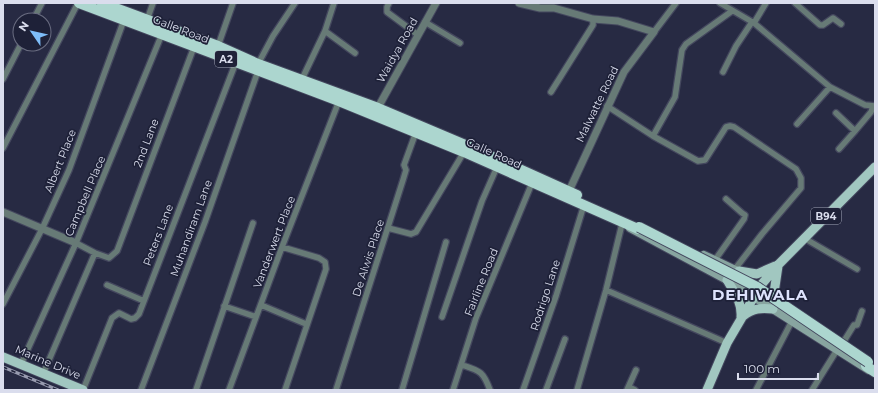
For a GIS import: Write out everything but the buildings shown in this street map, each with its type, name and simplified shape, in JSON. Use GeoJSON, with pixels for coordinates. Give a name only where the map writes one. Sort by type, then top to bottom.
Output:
{"type":"FeatureCollection","features":[{"type":"Feature","properties":{"kind":"highway","name":"Galle Road"},"geometry":{"type":"LineString","coordinates":[[78,3],[123,11],[162,34],[196,43],[218,46],[258,68],[339,101],[427,128],[569,191],[620,220]]}},
{"type":"Feature","properties":{"kind":"highway","name":"Galle Road"},"geometry":{"type":"LineString","coordinates":[[102,3],[147,20],[236,62],[302,79],[376,112],[416,132],[639,228],[757,287],[871,364],[875,373]]}},
{"type":"Feature","properties":{"kind":"main road","name":"B94"},"geometry":{"type":"LineString","coordinates":[[761,285],[804,238],[875,167]]}},
{"type":"Feature","properties":{"kind":"main road"},"geometry":{"type":"LineString","coordinates":[[620,220],[737,270],[774,293],[844,341],[871,364]]}},
{"type":"Feature","properties":{"kind":"main road"},"geometry":{"type":"LineString","coordinates":[[620,220],[727,280],[875,373]]}},
{"type":"Feature","properties":{"kind":"main road"},"geometry":{"type":"LineString","coordinates":[[704,268],[709,266],[712,259]]}},
{"type":"Feature","properties":{"kind":"main road"},"geometry":{"type":"LineString","coordinates":[[737,270],[757,274],[778,265]]}},
{"type":"Feature","properties":{"kind":"main road"},"geometry":{"type":"LineString","coordinates":[[774,293],[778,265]]}},
{"type":"Feature","properties":{"kind":"main road"},"geometry":{"type":"LineString","coordinates":[[727,280],[738,297],[741,308],[741,318]]}},
{"type":"Feature","properties":{"kind":"main road"},"geometry":{"type":"LineString","coordinates":[[707,390],[727,343],[761,285]]}},
{"type":"Feature","properties":{"kind":"main road"},"geometry":{"type":"LineString","coordinates":[[785,317],[786,309],[793,306]]}},
{"type":"Feature","properties":{"kind":"main road"},"geometry":{"type":"LineString","coordinates":[[741,318],[752,310],[773,309]]}},
{"type":"Feature","properties":{"kind":"main road","name":"Marine Drive"},"geometry":{"type":"LineString","coordinates":[[3,356],[83,390]]}},
{"type":"Feature","properties":{"kind":"street"},"geometry":{"type":"LineString","coordinates":[[37,12],[42,3]]}},
{"type":"Feature","properties":{"kind":"street"},"geometry":{"type":"LineString","coordinates":[[3,148],[78,3]]}},
{"type":"Feature","properties":{"kind":"street"},"geometry":{"type":"LineString","coordinates":[[147,20],[153,3]]}},
{"type":"Feature","properties":{"kind":"street"},"geometry":{"type":"LineString","coordinates":[[218,46],[234,3]]}},
{"type":"Feature","properties":{"kind":"street","name":"Muhandiram Lane"},"geometry":{"type":"LineString","coordinates":[[141,390],[205,222],[258,68],[273,36],[295,3]]}},
{"type":"Feature","properties":{"kind":"street"},"geometry":{"type":"LineString","coordinates":[[302,79],[325,31],[334,3]]}},
{"type":"Feature","properties":{"kind":"street"},"geometry":{"type":"LineString","coordinates":[[389,3],[387,12],[418,35]]}},
{"type":"Feature","properties":{"kind":"street","name":"Waidya Road"},"geometry":{"type":"LineString","coordinates":[[376,112],[436,3]]}},
{"type":"Feature","properties":{"kind":"street"},"geometry":{"type":"LineString","coordinates":[[519,3],[540,8],[554,8],[593,19],[618,21],[654,32],[676,3]]}},
{"type":"Feature","properties":{"kind":"street"},"geometry":{"type":"LineString","coordinates":[[720,3],[753,22],[830,87],[865,104],[874,106],[871,112],[839,149]]}},
{"type":"Feature","properties":{"kind":"street"},"geometry":{"type":"LineString","coordinates":[[723,72],[736,46],[766,3]]}},
{"type":"Feature","properties":{"kind":"street"},"geometry":{"type":"LineString","coordinates":[[795,3],[820,25],[823,25],[833,18],[841,24]]}},
{"type":"Feature","properties":{"kind":"street","name":"Albert Place"},"geometry":{"type":"LineString","coordinates":[[3,304],[42,229],[69,170],[123,11]]}},
{"type":"Feature","properties":{"kind":"street"},"geometry":{"type":"LineString","coordinates":[[653,136],[675,97],[682,50],[686,44],[732,11]]}},
{"type":"Feature","properties":{"kind":"street"},"geometry":{"type":"LineString","coordinates":[[551,92],[593,25],[593,19]]}},
{"type":"Feature","properties":{"kind":"street"},"geometry":{"type":"LineString","coordinates":[[425,22],[460,43]]}},
{"type":"Feature","properties":{"kind":"street"},"geometry":{"type":"LineString","coordinates":[[325,31],[354,54]]}},
{"type":"Feature","properties":{"kind":"street","name":"Malwatte Road"},"geometry":{"type":"LineString","coordinates":[[569,191],[624,72],[654,32]]}},
{"type":"Feature","properties":{"kind":"street","name":"Campbell Place"},"geometry":{"type":"LineString","coordinates":[[21,364],[76,243],[162,34]]}},
{"type":"Feature","properties":{"kind":"street","name":"2nd Lane"},"geometry":{"type":"LineString","coordinates":[[96,253],[109,258],[117,251],[196,43]]}},
{"type":"Feature","properties":{"kind":"street"},"geometry":{"type":"LineString","coordinates":[[3,79],[17,52]]}},
{"type":"Feature","properties":{"kind":"street","name":"Peters Lane"},"geometry":{"type":"LineString","coordinates":[[83,390],[112,318],[119,313],[131,319],[135,318],[139,314],[236,62]]}},
{"type":"Feature","properties":{"kind":"street"},"geometry":{"type":"LineString","coordinates":[[797,124],[830,87]]}},
{"type":"Feature","properties":{"kind":"street","name":"Vanderwert Place"},"geometry":{"type":"LineString","coordinates":[[229,390],[282,247],[339,101]]}},
{"type":"Feature","properties":{"kind":"street"},"geometry":{"type":"LineString","coordinates":[[607,106],[653,136],[698,161],[705,160],[726,127],[730,126],[734,127],[796,169],[801,178],[801,188],[762,234],[737,270]]}},
{"type":"Feature","properties":{"kind":"street"},"geometry":{"type":"LineString","coordinates":[[836,113],[855,131]]}},
{"type":"Feature","properties":{"kind":"street","name":"De Alwis Place"},"geometry":{"type":"LineString","coordinates":[[336,390],[406,170],[404,165],[416,132]]}},
{"type":"Feature","properties":{"kind":"street"},"geometry":{"type":"LineString","coordinates":[[388,228],[411,234],[416,232],[464,152]]}},
{"type":"Feature","properties":{"kind":"street"},"geometry":{"type":"LineString","coordinates":[[442,317],[482,201],[497,167]]}},
{"type":"Feature","properties":{"kind":"street","name":"Fairline Road"},"geometry":{"type":"LineString","coordinates":[[453,390],[476,318],[532,183]]}},
{"type":"Feature","properties":{"kind":"street"},"geometry":{"type":"LineString","coordinates":[[712,259],[744,219],[745,215],[726,199]]}},
{"type":"Feature","properties":{"kind":"street","name":"Rodrigo Lane"},"geometry":{"type":"LineString","coordinates":[[523,390],[556,296],[584,205]]}},
{"type":"Feature","properties":{"kind":"street"},"geometry":{"type":"LineString","coordinates":[[3,212],[96,253],[43,374]]}},
{"type":"Feature","properties":{"kind":"street"},"geometry":{"type":"LineString","coordinates":[[577,390],[606,290],[620,220]]}},
{"type":"Feature","properties":{"kind":"street"},"geometry":{"type":"LineString","coordinates":[[196,390],[253,223]]}},
{"type":"Feature","properties":{"kind":"street"},"geometry":{"type":"LineString","coordinates":[[804,238],[857,269]]}},
{"type":"Feature","properties":{"kind":"street"},"geometry":{"type":"LineString","coordinates":[[402,390],[446,242]]}},
{"type":"Feature","properties":{"kind":"street"},"geometry":{"type":"LineString","coordinates":[[282,247],[320,258],[325,262],[326,269],[306,324],[285,390]]}},
{"type":"Feature","properties":{"kind":"street"},"geometry":{"type":"LineString","coordinates":[[107,285],[144,301]]}},
{"type":"Feature","properties":{"kind":"street"},"geometry":{"type":"LineString","coordinates":[[606,290],[727,343]]}},
{"type":"Feature","properties":{"kind":"street"},"geometry":{"type":"LineString","coordinates":[[260,305],[306,324]]}},
{"type":"Feature","properties":{"kind":"street"},"geometry":{"type":"LineString","coordinates":[[224,306],[256,317]]}},
{"type":"Feature","properties":{"kind":"street"},"geometry":{"type":"LineString","coordinates":[[844,341],[854,325],[857,325],[862,311]]}},
{"type":"Feature","properties":{"kind":"street"},"geometry":{"type":"LineString","coordinates":[[756,390],[792,322]]}},
{"type":"Feature","properties":{"kind":"street"},"geometry":{"type":"LineString","coordinates":[[546,390],[565,339]]}},
{"type":"Feature","properties":{"kind":"street"},"geometry":{"type":"LineString","coordinates":[[812,390],[837,350]]}},
{"type":"Feature","properties":{"kind":"street"},"geometry":{"type":"LineString","coordinates":[[462,365],[477,370],[485,377],[490,390]]}},
{"type":"Feature","properties":{"kind":"street"},"geometry":{"type":"LineString","coordinates":[[635,390],[628,388],[636,370]]}},
{"type":"Feature","properties":{"kind":"railway"},"geometry":{"type":"LineString","coordinates":[[3,367],[58,390]]}},
{"type":"Feature","properties":{"kind":"district","name":"DEHIWALA"},"geometry":{"type":"Point","coordinates":[760,294]}}]}
